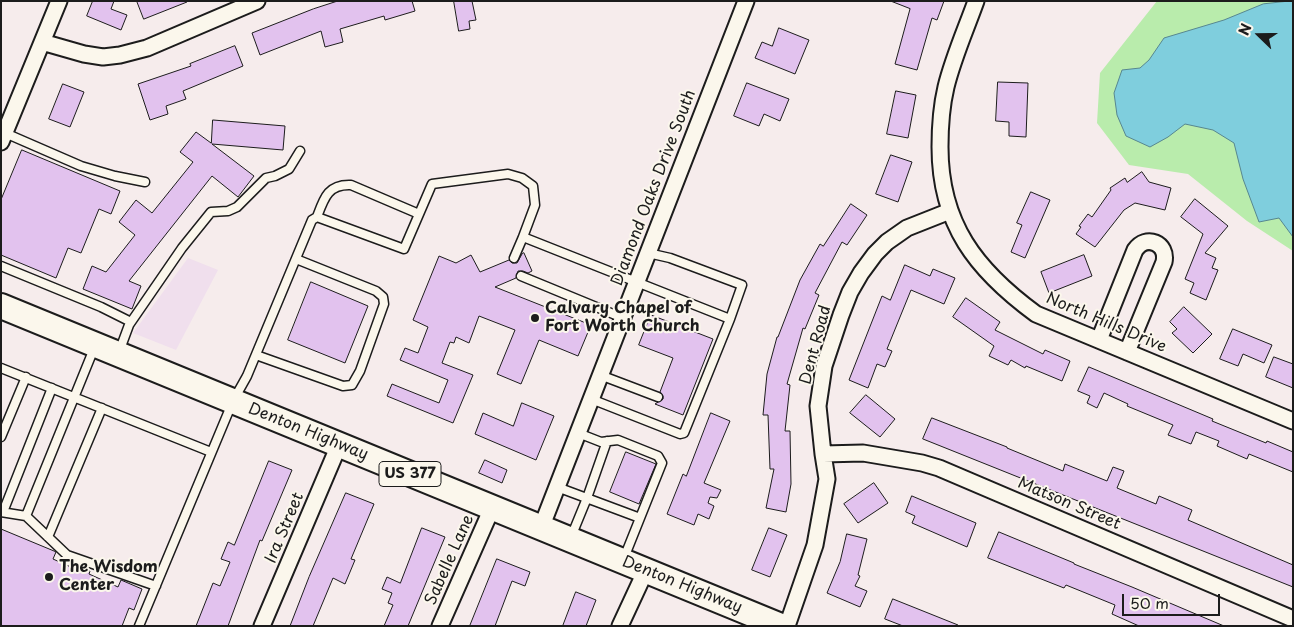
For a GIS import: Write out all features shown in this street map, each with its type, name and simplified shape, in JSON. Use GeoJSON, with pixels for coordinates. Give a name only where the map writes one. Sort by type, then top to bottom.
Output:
{"type":"FeatureCollection","features":[{"type":"Feature","properties":{"kind":"main road","name":"Denton Highway"},"geometry":{"type":"LineString","coordinates":[[1,306],[781,626]]}},
{"type":"Feature","properties":{"kind":"street"},"geometry":{"type":"LineString","coordinates":[[3,138],[59,1]]}},
{"type":"Feature","properties":{"kind":"street"},"geometry":{"type":"LineString","coordinates":[[42,42],[84,54],[103,57],[120,55],[147,48],[257,1]]}},
{"type":"Feature","properties":{"kind":"street","name":"Diamond Oaks Drive South"},"geometry":{"type":"LineString","coordinates":[[541,528],[746,1]]}},
{"type":"Feature","properties":{"kind":"street","name":"North Hills Drive"},"geometry":{"type":"LineString","coordinates":[[976,1],[946,86],[940,116],[940,171],[953,221],[975,258],[1019,301],[1036,314],[1293,421]]}},
{"type":"Feature","properties":{"kind":"street","name":"Dent Road"},"geometry":{"type":"LineString","coordinates":[[788,626],[816,545],[827,479],[822,454],[818,406],[824,366],[841,315],[850,292],[870,260],[886,242],[907,228],[950,211]]}},
{"type":"Feature","properties":{"kind":"street"},"geometry":{"type":"LineString","coordinates":[[1099,340],[1135,250],[1146,242],[1155,242],[1164,252],[1164,262],[1127,352]]}},
{"type":"Feature","properties":{"kind":"street","name":"Ira Street"},"geometry":{"type":"LineString","coordinates":[[262,626],[339,445]]}},
{"type":"Feature","properties":{"kind":"street","name":"Matson Street"},"geometry":{"type":"LineString","coordinates":[[822,454],[863,453],[922,463],[939,468],[1293,619]]}},
{"type":"Feature","properties":{"kind":"street","name":"Sabelle Lane"},"geometry":{"type":"LineString","coordinates":[[440,626],[492,508]]}},
{"type":"Feature","properties":{"kind":"street"},"geometry":{"type":"LineString","coordinates":[[620,626],[646,570]]}},
{"type":"Feature","properties":{"kind":"lane"},"geometry":{"type":"LineString","coordinates":[[3,138],[81,166],[145,182]]}},
{"type":"Feature","properties":{"kind":"lane"},"geometry":{"type":"LineString","coordinates":[[119,354],[131,322],[182,248],[211,212],[228,211],[237,207],[266,178],[289,169],[300,151]]}},
{"type":"Feature","properties":{"kind":"lane"},"geometry":{"type":"LineString","coordinates":[[317,216],[404,249],[432,184],[508,174],[522,178],[533,186],[535,205],[514,258]]}},
{"type":"Feature","properties":{"kind":"lane"},"geometry":{"type":"LineString","coordinates":[[139,626],[232,401],[247,376],[312,220],[317,216],[323,201],[332,189],[342,185],[351,185],[419,214]]}},
{"type":"Feature","properties":{"kind":"lane"},"geometry":{"type":"LineString","coordinates":[[523,237],[730,318]]}},
{"type":"Feature","properties":{"kind":"lane"},"geometry":{"type":"LineString","coordinates":[[591,399],[680,434],[684,433],[689,410],[730,318],[742,285],[670,258],[648,253]]}},
{"type":"Feature","properties":{"kind":"lane"},"geometry":{"type":"LineString","coordinates":[[256,355],[343,386],[352,385],[360,371],[384,304],[383,297],[376,291],[296,259]]}},
{"type":"Feature","properties":{"kind":"lane"},"geometry":{"type":"LineString","coordinates":[[1,266],[101,307],[131,322]]}},
{"type":"Feature","properties":{"kind":"lane"},"geometry":{"type":"LineString","coordinates":[[521,276],[623,318]]}},
{"type":"Feature","properties":{"kind":"lane"},"geometry":{"type":"LineString","coordinates":[[26,516],[96,345]]}},
{"type":"Feature","properties":{"kind":"lane"},"geometry":{"type":"LineString","coordinates":[[2,370],[52,388],[211,452]]}},
{"type":"Feature","properties":{"kind":"lane"},"geometry":{"type":"LineString","coordinates":[[600,376],[658,397]]}},
{"type":"Feature","properties":{"kind":"lane"},"geometry":{"type":"LineString","coordinates":[[1,437],[26,378]]}},
{"type":"Feature","properties":{"kind":"lane"},"geometry":{"type":"LineString","coordinates":[[52,388],[2,512],[26,516],[67,555],[156,586]]}},
{"type":"Feature","properties":{"kind":"lane"},"geometry":{"type":"LineString","coordinates":[[48,537],[102,408]]}},
{"type":"Feature","properties":{"kind":"lane"},"geometry":{"type":"LineString","coordinates":[[578,433],[601,442],[618,440],[658,456],[662,463],[622,561]]}},
{"type":"Feature","properties":{"kind":"lane"},"geometry":{"type":"LineString","coordinates":[[570,539],[607,441]]}},
{"type":"Feature","properties":{"kind":"lane"},"geometry":{"type":"LineString","coordinates":[[557,487],[640,518]]}},
{"type":"Feature","properties":{"kind":"shaded area"},"geometry":{"type":"Polygon","coordinates":[[[188,258],[218,270],[176,350],[133,333],[188,258]]]}},
{"type":"Feature","properties":{"kind":"green space"},"geometry":{"type":"Polygon","coordinates":[[[1157,1],[1293,1],[1293,251],[1247,221],[1188,174],[1129,165],[1097,123],[1100,73],[1157,1]]]}},
{"type":"Feature","properties":{"kind":"water"},"geometry":{"type":"Polygon","coordinates":[[[1293,1],[1293,237],[1279,218],[1259,222],[1243,179],[1234,143],[1213,130],[1185,124],[1168,137],[1150,147],[1126,136],[1117,115],[1114,93],[1122,70],[1140,68],[1149,60],[1164,38],[1224,20],[1263,4],[1293,1]]]}},
{"type":"Feature","properties":{"kind":"building"},"geometry":{"type":"Polygon","coordinates":[[[93,1],[114,1],[111,9],[127,15],[121,30],[87,16],[93,1]]]}},
{"type":"Feature","properties":{"kind":"building"},"geometry":{"type":"Polygon","coordinates":[[[137,1],[187,1],[187,2],[144,19],[137,1]]]}},
{"type":"Feature","properties":{"kind":"building"},"geometry":{"type":"Polygon","coordinates":[[[338,1],[412,1],[415,11],[385,20],[384,16],[340,29],[343,42],[325,47],[321,31],[260,55],[252,33],[338,1]]]}},
{"type":"Feature","properties":{"kind":"building"},"geometry":{"type":"Polygon","coordinates":[[[454,1],[472,1],[476,20],[469,21],[470,29],[459,31],[454,1]]]}},
{"type":"Feature","properties":{"kind":"building"},"geometry":{"type":"Polygon","coordinates":[[[891,1],[944,1],[937,20],[932,18],[917,70],[895,64],[910,9],[891,1]]]}},
{"type":"Feature","properties":{"kind":"building"},"geometry":{"type":"Polygon","coordinates":[[[779,28],[809,40],[795,74],[755,58],[762,42],[772,46],[779,28]]]}},
{"type":"Feature","properties":{"kind":"building"},"geometry":{"type":"Polygon","coordinates":[[[235,46],[243,66],[183,91],[186,99],[166,106],[168,114],[150,120],[138,84],[191,66],[190,64],[235,46]]]}},
{"type":"Feature","properties":{"kind":"building"},"geometry":{"type":"Polygon","coordinates":[[[998,82],[1028,83],[1026,137],[1009,136],[1009,122],[996,121],[998,82]]]}},
{"type":"Feature","properties":{"kind":"building"},"geometry":{"type":"Polygon","coordinates":[[[747,83],[789,99],[780,121],[764,114],[759,126],[734,116],[747,83]]]}},
{"type":"Feature","properties":{"kind":"building"},"geometry":{"type":"Polygon","coordinates":[[[63,84],[84,92],[70,127],[49,119],[63,84]]]}},
{"type":"Feature","properties":{"kind":"building"},"geometry":{"type":"Polygon","coordinates":[[[896,91],[916,95],[908,138],[887,134],[896,91]]]}},
{"type":"Feature","properties":{"kind":"building"},"geometry":{"type":"Polygon","coordinates":[[[213,120],[285,126],[283,150],[212,144],[254,176],[238,197],[212,176],[129,281],[141,286],[132,309],[83,289],[92,266],[106,272],[135,235],[119,222],[136,200],[152,213],[193,162],[180,152],[196,132],[211,143],[213,120]]]}},
{"type":"Feature","properties":{"kind":"building"},"geometry":{"type":"Polygon","coordinates":[[[22,150],[120,191],[111,214],[99,209],[81,253],[68,248],[56,278],[1,255],[1,200],[22,150]]]}},
{"type":"Feature","properties":{"kind":"building"},"geometry":{"type":"Polygon","coordinates":[[[891,155],[912,162],[898,202],[876,194],[891,155]]]}},
{"type":"Feature","properties":{"kind":"building"},"geometry":{"type":"Polygon","coordinates":[[[1142,172],[1149,182],[1171,188],[1165,210],[1135,203],[1124,210],[1095,247],[1076,234],[1081,227],[1079,226],[1088,214],[1092,217],[1111,190],[1110,188],[1125,178],[1127,182],[1142,172]]]}},
{"type":"Feature","properties":{"kind":"building"},"geometry":{"type":"Polygon","coordinates":[[[1031,192],[1050,200],[1025,258],[1011,252],[1022,225],[1017,223],[1031,192]]]}},
{"type":"Feature","properties":{"kind":"building"},"geometry":{"type":"Polygon","coordinates":[[[1195,199],[1228,226],[1205,253],[1216,258],[1212,268],[1218,270],[1206,300],[1190,293],[1194,283],[1185,279],[1203,234],[1181,217],[1195,199]]]}},
{"type":"Feature","properties":{"kind":"building"},"geometry":{"type":"Polygon","coordinates":[[[851,204],[867,215],[847,245],[842,242],[815,293],[819,295],[805,329],[803,328],[787,384],[790,385],[785,431],[790,431],[791,484],[786,512],[766,508],[774,469],[770,469],[768,415],[763,415],[767,374],[777,337],[800,280],[820,244],[823,246],[851,204]]]}},
{"type":"Feature","properties":{"kind":"building"},"geometry":{"type":"Polygon","coordinates":[[[524,253],[532,271],[528,273],[518,271],[516,278],[495,287],[591,325],[578,356],[539,340],[521,384],[497,374],[515,330],[479,316],[469,343],[456,337],[454,343],[450,342],[442,363],[473,375],[453,423],[387,396],[392,384],[439,403],[448,380],[400,360],[405,348],[418,353],[428,327],[413,320],[439,256],[456,263],[471,255],[480,272],[509,260],[512,263],[517,263],[524,253]]]}},
{"type":"Feature","properties":{"kind":"building"},"geometry":{"type":"Polygon","coordinates":[[[1084,255],[1092,276],[1049,293],[1041,272],[1084,255]]]}},
{"type":"Feature","properties":{"kind":"building"},"geometry":{"type":"Polygon","coordinates":[[[905,265],[930,276],[933,269],[955,278],[944,304],[911,290],[887,349],[892,351],[885,367],[877,364],[868,388],[849,380],[882,296],[890,300],[905,265]]]}},
{"type":"Feature","properties":{"kind":"building"},"geometry":{"type":"Polygon","coordinates":[[[311,282],[368,306],[345,363],[288,340],[311,282]]]}},
{"type":"Feature","properties":{"kind":"building"},"geometry":{"type":"Polygon","coordinates":[[[966,298],[1000,322],[995,330],[1043,354],[1045,350],[1070,361],[1062,381],[1026,366],[1025,368],[1011,360],[1008,365],[989,356],[994,346],[953,317],[966,298]]]}},
{"type":"Feature","properties":{"kind":"building"},"geometry":{"type":"Polygon","coordinates":[[[1184,307],[1212,334],[1193,353],[1172,333],[1177,329],[1170,322],[1184,307]]]}},
{"type":"Feature","properties":{"kind":"building"},"geometry":{"type":"Polygon","coordinates":[[[651,315],[713,339],[683,415],[655,404],[663,399],[660,392],[673,358],[639,345],[651,315]]]}},
{"type":"Feature","properties":{"kind":"building"},"geometry":{"type":"Polygon","coordinates":[[[1233,329],[1272,345],[1264,363],[1243,354],[1238,366],[1220,359],[1233,329]]]}},
{"type":"Feature","properties":{"kind":"building"},"geometry":{"type":"Polygon","coordinates":[[[1274,357],[1293,364],[1293,388],[1266,377],[1274,357]]]}},
{"type":"Feature","properties":{"kind":"building"},"geometry":{"type":"Polygon","coordinates":[[[1089,367],[1213,419],[1212,421],[1293,452],[1293,472],[1249,454],[1247,459],[1217,446],[1219,441],[1196,432],[1191,444],[1168,435],[1173,425],[1127,406],[1128,404],[1104,393],[1097,408],[1087,403],[1090,396],[1078,391],[1089,367]]]}},
{"type":"Feature","properties":{"kind":"building"},"geometry":{"type":"Polygon","coordinates":[[[866,395],[895,419],[880,437],[850,413],[866,395]]]}},
{"type":"Feature","properties":{"kind":"building"},"geometry":{"type":"Polygon","coordinates":[[[522,403],[554,416],[536,460],[475,434],[483,413],[513,426],[522,403]]]}},
{"type":"Feature","properties":{"kind":"building"},"geometry":{"type":"Polygon","coordinates":[[[711,413],[730,421],[704,483],[721,490],[717,498],[710,497],[708,503],[714,506],[709,519],[698,514],[694,525],[667,514],[683,474],[686,476],[711,413]]]}},
{"type":"Feature","properties":{"kind":"building"},"geometry":{"type":"Polygon","coordinates":[[[932,418],[1063,471],[1065,464],[1107,481],[1113,467],[1124,471],[1117,488],[1156,504],[1159,496],[1192,510],[1188,520],[1293,565],[1293,587],[923,439],[932,418]]]}},
{"type":"Feature","properties":{"kind":"building"},"geometry":{"type":"Polygon","coordinates":[[[626,452],[656,464],[639,504],[610,492],[626,452]]]}},
{"type":"Feature","properties":{"kind":"building"},"geometry":{"type":"Polygon","coordinates":[[[485,460],[507,470],[502,483],[479,473],[485,460]]]}},
{"type":"Feature","properties":{"kind":"building"},"geometry":{"type":"Polygon","coordinates":[[[269,461],[292,470],[262,541],[260,540],[228,626],[196,626],[213,583],[220,586],[230,562],[221,559],[228,542],[234,545],[269,461]]]}},
{"type":"Feature","properties":{"kind":"building"},"geometry":{"type":"Polygon","coordinates":[[[874,483],[888,503],[858,523],[844,504],[874,483]]]}},
{"type":"Feature","properties":{"kind":"building"},"geometry":{"type":"Polygon","coordinates":[[[346,493],[374,504],[351,559],[355,560],[345,584],[333,578],[313,626],[290,626],[309,577],[346,493]]]}},
{"type":"Feature","properties":{"kind":"building"},"geometry":{"type":"Polygon","coordinates":[[[912,496],[976,523],[967,547],[912,523],[915,516],[906,512],[912,496]]]}},
{"type":"Feature","properties":{"kind":"building"},"geometry":{"type":"Polygon","coordinates":[[[422,528],[445,537],[408,626],[384,626],[393,605],[388,603],[392,593],[382,589],[387,577],[400,583],[422,528]]]}},
{"type":"Feature","properties":{"kind":"building"},"geometry":{"type":"Polygon","coordinates":[[[769,528],[787,535],[770,577],[752,570],[769,528]]]}},
{"type":"Feature","properties":{"kind":"building","name":"The Wisdom Center"},"geometry":{"type":"Polygon","coordinates":[[[1,529],[56,552],[53,559],[73,568],[74,564],[90,571],[89,574],[118,587],[121,580],[142,589],[134,610],[129,608],[122,626],[1,626],[1,529]]]}},
{"type":"Feature","properties":{"kind":"building"},"geometry":{"type":"Polygon","coordinates":[[[999,532],[1224,626],[1139,626],[1112,614],[1115,605],[1066,585],[1064,588],[988,558],[999,532]]]}},
{"type":"Feature","properties":{"kind":"building"},"geometry":{"type":"Polygon","coordinates":[[[847,534],[867,539],[858,575],[860,576],[855,586],[867,591],[860,607],[827,593],[840,562],[847,534]]]}},
{"type":"Feature","properties":{"kind":"building"},"geometry":{"type":"Polygon","coordinates":[[[497,559],[530,572],[525,586],[512,581],[495,626],[470,626],[497,559]]]}},
{"type":"Feature","properties":{"kind":"building"},"geometry":{"type":"Polygon","coordinates":[[[576,592],[596,600],[586,626],[563,626],[576,592]]]}},
{"type":"Feature","properties":{"kind":"building"},"geometry":{"type":"Polygon","coordinates":[[[893,599],[958,626],[903,626],[885,619],[893,599]]]}},
{"type":"Feature","properties":{"kind":"place","name":"Calvary Chapel of Fort Worth Church"},"geometry":{"type":"Point","coordinates":[535,318]}},
{"type":"Feature","properties":{"kind":"place","name":"The Wisdom Center"},"geometry":{"type":"Point","coordinates":[49,577]}}]}
